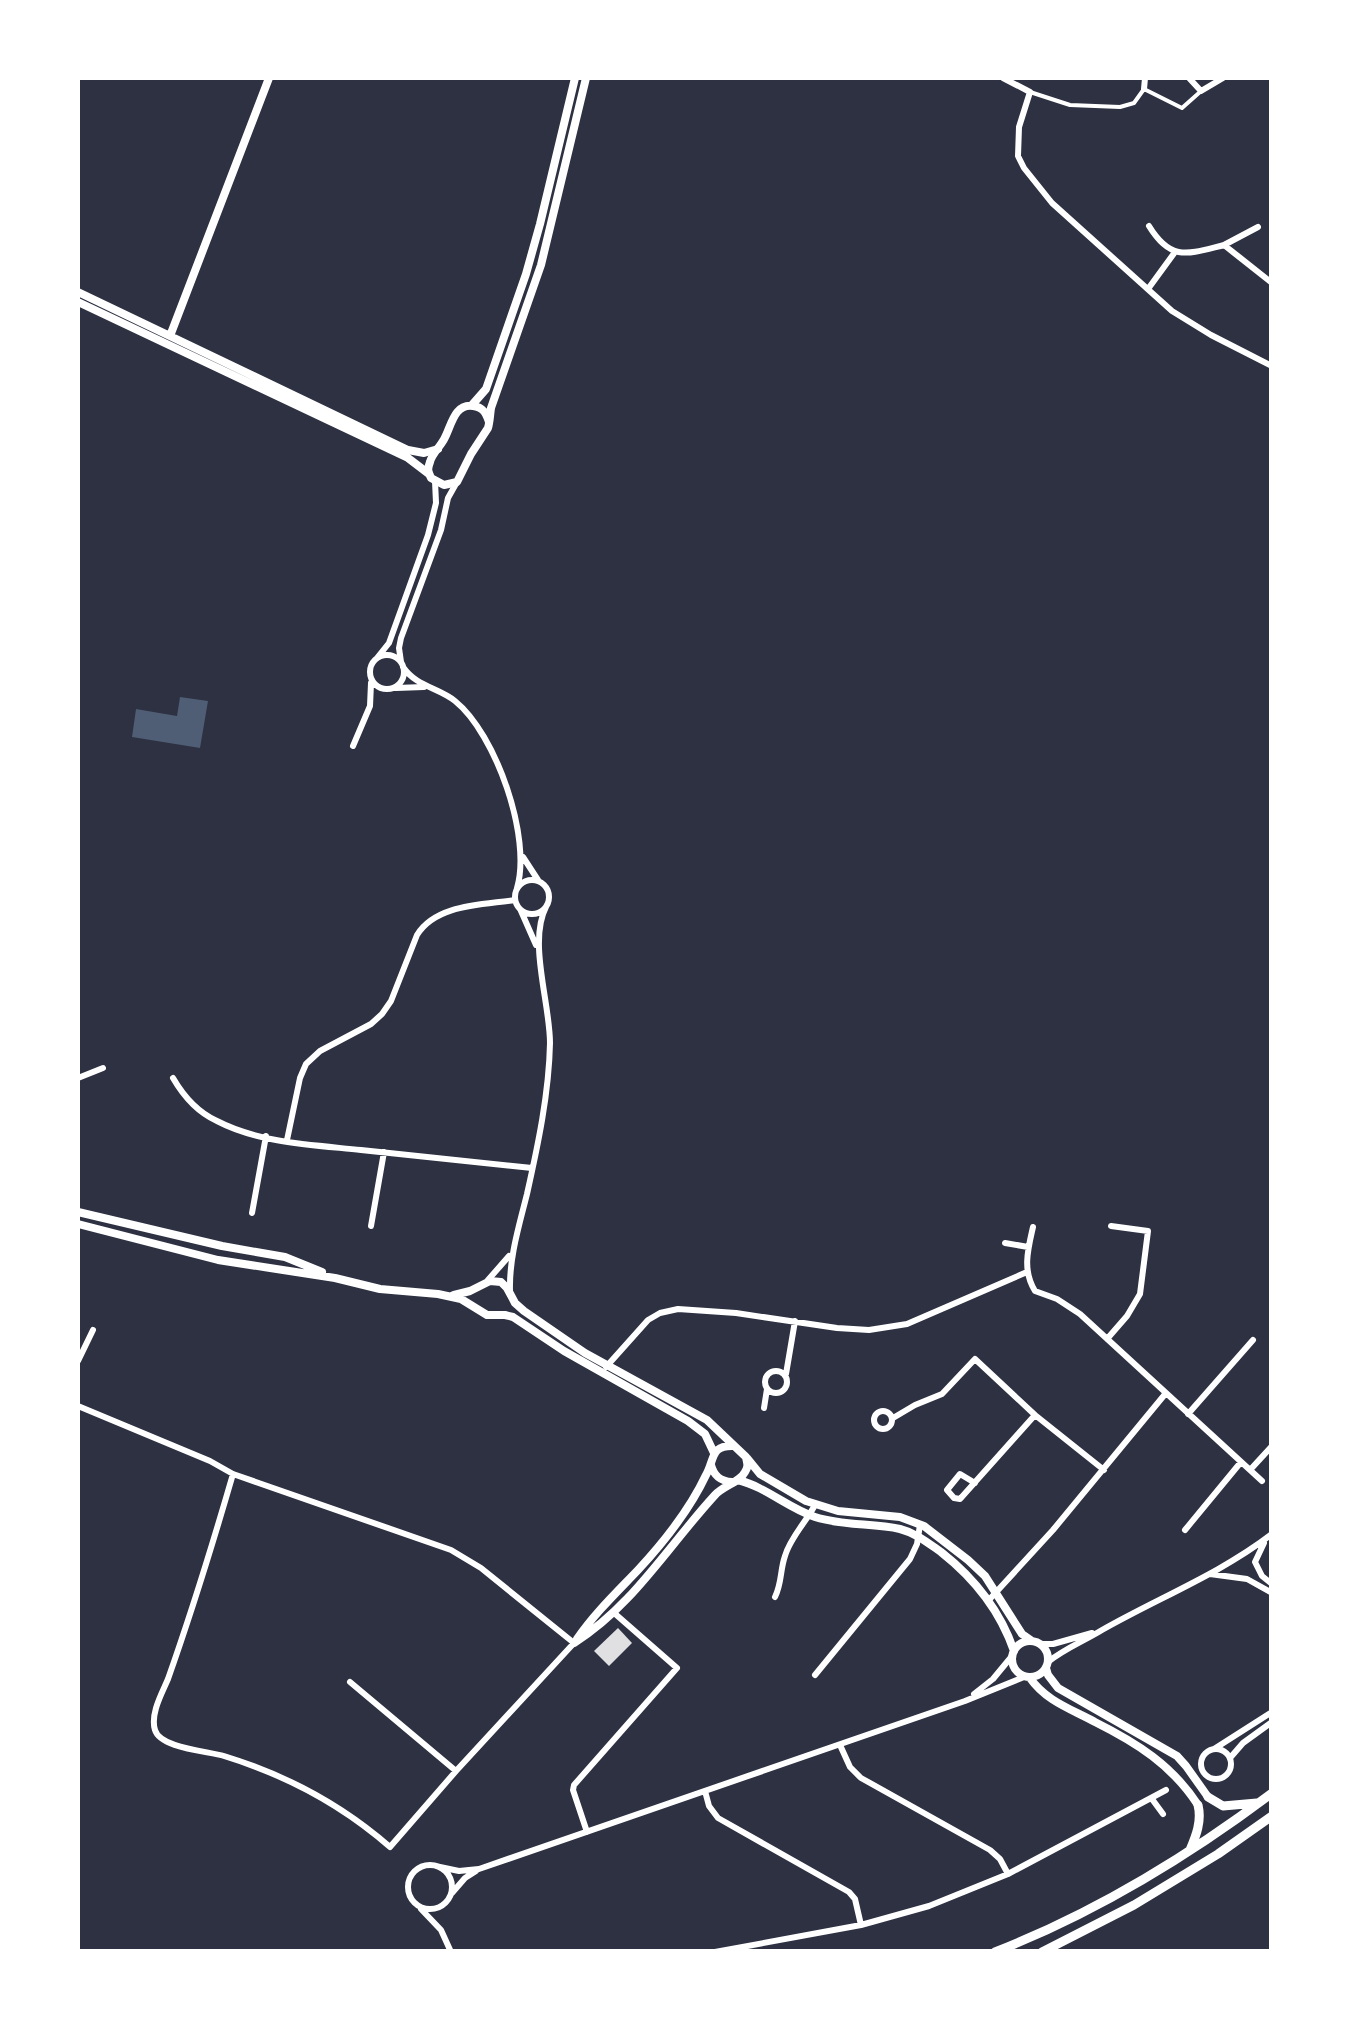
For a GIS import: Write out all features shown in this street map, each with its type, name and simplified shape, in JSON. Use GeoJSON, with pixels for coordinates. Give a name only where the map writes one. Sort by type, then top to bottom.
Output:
{"type":"FeatureCollection","features":[{"type":"Feature","properties":{"kind":"main road"},"geometry":{"type":"LineString","coordinates":[[996,1952],[1076,1916],[1190,1850],[1272,1793]]}},
{"type":"Feature","properties":{"kind":"main road"},"geometry":{"type":"LineString","coordinates":[[1208,1798],[1232,1807],[1259,1802]]}},
{"type":"Feature","properties":{"kind":"main road"},"geometry":{"type":"LineString","coordinates":[[1190,1850],[1200,1815],[1198,1805]]}},
{"type":"Feature","properties":{"kind":"main road"},"geometry":{"type":"LineString","coordinates":[[1042,1952],[1134,1905],[1272,1816]]}},
{"type":"Feature","properties":{"kind":"street"},"geometry":{"type":"LineString","coordinates":[[170,336],[269,78]]}},
{"type":"Feature","properties":{"kind":"street"},"geometry":{"type":"LineString","coordinates":[[471,406],[486,389],[526,274],[575,78]]}},
{"type":"Feature","properties":{"kind":"street"},"geometry":{"type":"LineString","coordinates":[[392,689],[402,680],[400,638],[441,530],[448,498],[487,432],[494,399],[541,264],[586,78]]}},
{"type":"Feature","properties":{"kind":"street"},"geometry":{"type":"LineString","coordinates":[[1003,78],[1070,105],[1120,107],[1134,103],[1144,89],[1145,78]]}},
{"type":"Feature","properties":{"kind":"street"},"geometry":{"type":"LineString","coordinates":[[1189,78],[1201,91]]}},
{"type":"Feature","properties":{"kind":"street"},"geometry":{"type":"LineString","coordinates":[[1144,89],[1182,108],[1223,78]]}},
{"type":"Feature","properties":{"kind":"street"},"geometry":{"type":"LineString","coordinates":[[1030,92],[1017,138],[1018,156],[1052,203],[1172,311],[1272,366]]}},
{"type":"Feature","properties":{"kind":"street"},"geometry":{"type":"LineString","coordinates":[[1149,226],[1160,244],[1188,254],[1224,244],[1258,226]]}},
{"type":"Feature","properties":{"kind":"street"},"geometry":{"type":"LineString","coordinates":[[1224,244],[1272,282]]}},
{"type":"Feature","properties":{"kind":"street"},"geometry":{"type":"LineString","coordinates":[[1148,289],[1175,252]]}},
{"type":"Feature","properties":{"kind":"street"},"geometry":{"type":"LineString","coordinates":[[78,292],[408,450],[424,453],[438,449]]}},
{"type":"Feature","properties":{"kind":"street"},"geometry":{"type":"LineString","coordinates":[[78,302],[408,458],[446,485],[457,482]]}},
{"type":"Feature","properties":{"kind":"street"},"geometry":{"type":"LineString","coordinates":[[370,706],[370,670],[389,643],[436,503],[430,462],[456,412],[464,406],[483,410],[489,422]]}},
{"type":"Feature","properties":{"kind":"street"},"geometry":{"type":"LineString","coordinates":[[377,658],[390,655],[411,678],[456,702],[491,746],[510,802],[519,846],[520,872],[514,900],[532,931],[542,967]]}},
{"type":"Feature","properties":{"kind":"street"},"geometry":{"type":"LineString","coordinates":[[370,676],[377,686],[392,689]]}},
{"type":"Feature","properties":{"kind":"street"},"geometry":{"type":"LineString","coordinates":[[354,746],[370,706],[379,695],[408,686],[428,688]]}},
{"type":"Feature","properties":{"kind":"street"},"geometry":{"type":"LineString","coordinates":[[498,1314],[508,1306],[510,1267],[549,1064],[549,1022],[538,934],[548,891],[527,866],[519,846]]}},
{"type":"Feature","properties":{"kind":"street"},"geometry":{"type":"LineString","coordinates":[[517,888],[526,880],[540,881]]}},
{"type":"Feature","properties":{"kind":"street"},"geometry":{"type":"LineString","coordinates":[[287,1140],[306,1064],[320,1051],[382,1014],[426,922],[442,913],[514,900]]}},
{"type":"Feature","properties":{"kind":"street"},"geometry":{"type":"LineString","coordinates":[[520,910],[534,914],[546,907]]}},
{"type":"Feature","properties":{"kind":"street"},"geometry":{"type":"LineString","coordinates":[[78,1078],[104,1068]]}},
{"type":"Feature","properties":{"kind":"street"},"geometry":{"type":"LineString","coordinates":[[174,1078],[192,1104],[212,1119],[266,1136],[532,1168]]}},
{"type":"Feature","properties":{"kind":"street"},"geometry":{"type":"LineString","coordinates":[[252,1212],[266,1136]]}},
{"type":"Feature","properties":{"kind":"street"},"geometry":{"type":"LineString","coordinates":[[371,1226],[384,1152]]}},
{"type":"Feature","properties":{"kind":"street"},"geometry":{"type":"LineString","coordinates":[[78,1212],[284,1257],[335,1278]]}},
{"type":"Feature","properties":{"kind":"street"},"geometry":{"type":"LineString","coordinates":[[78,1224],[218,1260],[335,1278],[380,1290],[448,1296],[462,1299],[488,1314],[513,1317],[564,1351],[689,1408],[707,1420],[770,1481],[815,1505],[900,1518],[920,1525],[985,1576],[1022,1634],[1046,1651],[1048,1674],[1058,1688],[1176,1756],[1208,1798]]}},
{"type":"Feature","properties":{"kind":"street"},"geometry":{"type":"LineString","coordinates":[[1106,1339],[1140,1294],[1148,1231],[1111,1226]]}},
{"type":"Feature","properties":{"kind":"street"},"geometry":{"type":"LineString","coordinates":[[1033,1227],[1027,1272],[1035,1291],[1069,1306],[1262,1481]]}},
{"type":"Feature","properties":{"kind":"street"},"geometry":{"type":"LineString","coordinates":[[481,1310],[476,1295],[504,1264],[516,1241]]}},
{"type":"Feature","properties":{"kind":"street"},"geometry":{"type":"LineString","coordinates":[[1005,1243],[1028,1247]]}},
{"type":"Feature","properties":{"kind":"street"},"geometry":{"type":"LineString","coordinates":[[604,1368],[648,1320],[660,1313],[692,1308],[869,1330],[908,1324],[1027,1272]]}},
{"type":"Feature","properties":{"kind":"street"},"geometry":{"type":"LineString","coordinates":[[448,1296],[484,1283],[501,1282],[524,1312],[688,1420],[705,1434],[714,1454]]}},
{"type":"Feature","properties":{"kind":"street"},"geometry":{"type":"LineString","coordinates":[[768,1388],[782,1391],[787,1384],[795,1321]]}},
{"type":"Feature","properties":{"kind":"street"},"geometry":{"type":"LineString","coordinates":[[78,1361],[93,1330]]}},
{"type":"Feature","properties":{"kind":"street"},"geometry":{"type":"LineString","coordinates":[[1188,1414],[1253,1340]]}},
{"type":"Feature","properties":{"kind":"street"},"geometry":{"type":"LineString","coordinates":[[892,1418],[942,1394],[975,1359],[1035,1415],[1104,1470]]}},
{"type":"Feature","properties":{"kind":"street"},"geometry":{"type":"LineString","coordinates":[[764,1408],[766,1378],[777,1370],[785,1376]]}},
{"type":"Feature","properties":{"kind":"street"},"geometry":{"type":"LineString","coordinates":[[988,1601],[1166,1393]]}},
{"type":"Feature","properties":{"kind":"street"},"geometry":{"type":"LineString","coordinates":[[78,1406],[233,1474],[451,1550],[481,1568],[574,1643]]}},
{"type":"Feature","properties":{"kind":"street"},"geometry":{"type":"LineString","coordinates":[[975,1483],[1035,1415]]}},
{"type":"Feature","properties":{"kind":"street"},"geometry":{"type":"LineString","coordinates":[[233,1474],[189,1620],[157,1708],[154,1728],[164,1742],[224,1756],[297,1785],[348,1813],[390,1848],[643,1565],[699,1488],[718,1449],[728,1445],[738,1448]]}},
{"type":"Feature","properties":{"kind":"street"},"geometry":{"type":"LineString","coordinates":[[1250,1470],[1272,1446]]}},
{"type":"Feature","properties":{"kind":"street"},"geometry":{"type":"LineString","coordinates":[[574,1643],[613,1612],[716,1493],[735,1481],[747,1467],[746,1457]]}},
{"type":"Feature","properties":{"kind":"street"},"geometry":{"type":"LineString","coordinates":[[1185,1530],[1241,1462]]}},
{"type":"Feature","properties":{"kind":"street"},"geometry":{"type":"LineString","coordinates":[[711,1465],[720,1480],[764,1491],[810,1515],[898,1528],[918,1536],[966,1572],[988,1601],[1010,1639],[1016,1670],[1056,1702],[1157,1759],[1174,1772],[1198,1805]]}},
{"type":"Feature","properties":{"kind":"street"},"geometry":{"type":"LineString","coordinates":[[775,1597],[787,1550],[815,1505]]}},
{"type":"Feature","properties":{"kind":"street"},"geometry":{"type":"LineString","coordinates":[[815,1675],[910,1559],[920,1525]]}},
{"type":"Feature","properties":{"kind":"street"},"geometry":{"type":"LineString","coordinates":[[440,1930],[443,1905],[465,1878],[480,1869],[1041,1674],[1047,1665],[1098,1633],[1209,1574],[1268,1537]]}},
{"type":"Feature","properties":{"kind":"street"},"geometry":{"type":"LineString","coordinates":[[1268,1537],[1255,1562],[1262,1576],[1272,1584]]}},
{"type":"Feature","properties":{"kind":"street"},"geometry":{"type":"LineString","coordinates":[[1209,1574],[1247,1579],[1272,1593]]}},
{"type":"Feature","properties":{"kind":"street"},"geometry":{"type":"LineString","coordinates":[[587,1832],[574,1785],[677,1668],[613,1612]]}},
{"type":"Feature","properties":{"kind":"street"},"geometry":{"type":"LineString","coordinates":[[965,1701],[992,1680],[1022,1643],[1053,1644],[1098,1633]]}},
{"type":"Feature","properties":{"kind":"street"},"geometry":{"type":"LineString","coordinates":[[350,1682],[456,1771]]}},
{"type":"Feature","properties":{"kind":"street"},"geometry":{"type":"LineString","coordinates":[[1213,1750],[1230,1758],[1231,1769],[1216,1780],[1202,1770],[1206,1754],[1272,1712]]}},
{"type":"Feature","properties":{"kind":"street"},"geometry":{"type":"LineString","coordinates":[[1230,1758],[1272,1722]]}},
{"type":"Feature","properties":{"kind":"street"},"geometry":{"type":"LineString","coordinates":[[840,1744],[854,1773],[990,1850],[1008,1874]]}},
{"type":"Feature","properties":{"kind":"street"},"geometry":{"type":"LineString","coordinates":[[715,1952],[861,1925],[929,1906],[1008,1874],[1166,1790]]}},
{"type":"Feature","properties":{"kind":"street"},"geometry":{"type":"LineString","coordinates":[[705,1792],[718,1818],[849,1892],[861,1925]]}},
{"type":"Feature","properties":{"kind":"street"},"geometry":{"type":"LineString","coordinates":[[1151,1798],[1163,1814]]}},
{"type":"Feature","properties":{"kind":"street"},"geometry":{"type":"LineString","coordinates":[[451,1952],[440,1930],[408,1890],[412,1874],[426,1865],[459,1871],[480,1869]]}},
{"type":"Feature","properties":{"kind":"street"},"geometry":{"type":"LineString","coordinates":[[440,1867],[451,1880],[451,1894]]}},
{"type":"Feature","properties":{"kind":"street"},"geometry":{"type":"LineString","coordinates":[[417,1905],[430,1909],[443,1905]]}},
{"type":"Feature","properties":{"kind":"water"},"geometry":{"type":"Polygon","coordinates":[[[180,697],[208,701],[200,748],[132,737],[136,709],[177,716],[180,697]]]}},
{"type":"Feature","properties":{"kind":"building"},"geometry":{"type":"Polygon","coordinates":[[[618,1628],[632,1643],[609,1666],[594,1651],[618,1628]]]}}]}
